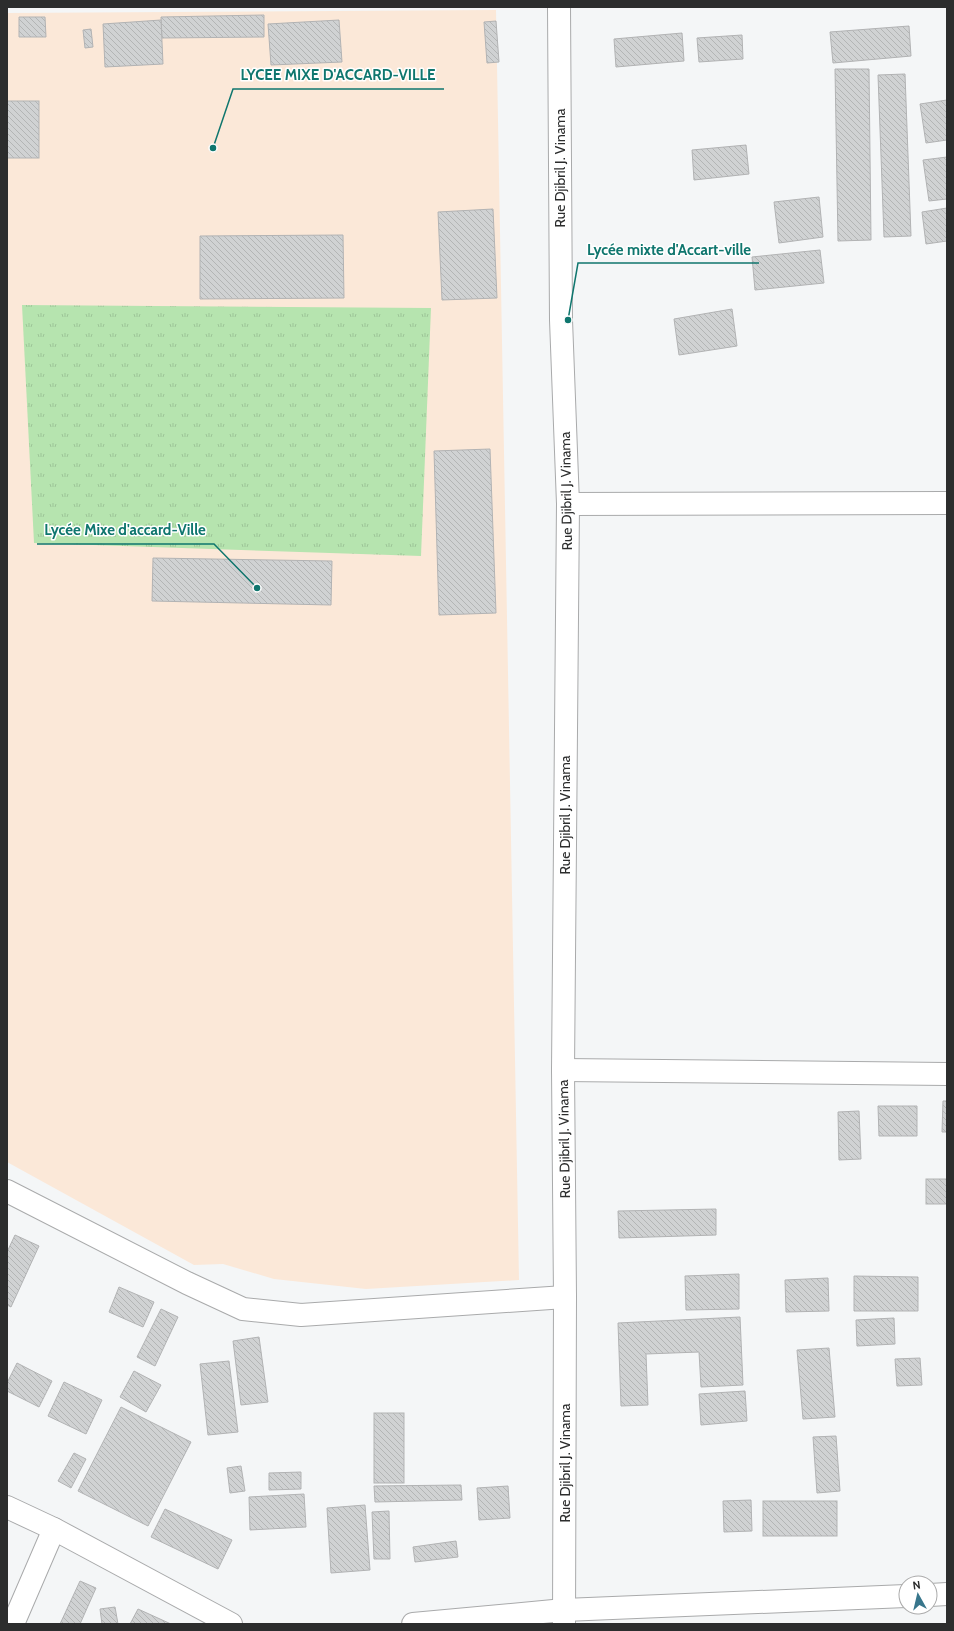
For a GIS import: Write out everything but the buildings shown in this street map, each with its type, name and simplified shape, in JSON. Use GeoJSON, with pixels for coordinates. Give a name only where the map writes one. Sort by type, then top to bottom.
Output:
{"type":"FeatureCollection","features":[{"type":"Feature","properties":{"kind":"street","name":"Rue Djibril J. Vinama"},"geometry":{"type":"LineString","coordinates":[[559,7],[561,320],[568,504],[563,1070],[565,1297],[564,1617]]}},
{"type":"Feature","properties":{"kind":"street"},"geometry":{"type":"LineString","coordinates":[[568,504],[947,503]]}},
{"type":"Feature","properties":{"kind":"street"},"geometry":{"type":"LineString","coordinates":[[563,1070],[947,1074]]}},
{"type":"Feature","properties":{"kind":"street"},"geometry":{"type":"LineString","coordinates":[[7,1191],[187,1283],[243,1309],[301,1315],[565,1297]]}},
{"type":"Feature","properties":{"kind":"street"},"geometry":{"type":"LineString","coordinates":[[7,1507],[54,1528],[231,1624]]}},
{"type":"Feature","properties":{"kind":"street"},"geometry":{"type":"LineString","coordinates":[[13,1624],[54,1528]]}},
{"type":"Feature","properties":{"kind":"street"},"geometry":{"type":"LineString","coordinates":[[413,1624],[564,1617],[898,1596]]}},
{"type":"Feature","properties":{"kind":"shaded area"},"geometry":{"type":"Polygon","coordinates":[[[496,10],[519,1280],[366,1289],[274,1279],[223,1264],[194,1265],[7,1162],[7,13],[496,10]]]}},
{"type":"Feature","properties":{"kind":"green space"},"geometry":{"type":"Polygon","coordinates":[[[22,305],[431,308],[421,556],[34,543],[22,305]]]}},
{"type":"Feature","properties":{"kind":"place","name":"LYCEE MIXE D'ACCARD-VILLE"},"geometry":{"type":"Point","coordinates":[213,148]}},
{"type":"Feature","properties":{"kind":"place","name":"Lycée mixte d'Accart-ville"},"geometry":{"type":"Point","coordinates":[568,320]}},
{"type":"Feature","properties":{"kind":"place","name":"Lycée Mixe d'accard-Ville"},"geometry":{"type":"Point","coordinates":[257,588]}}]}
